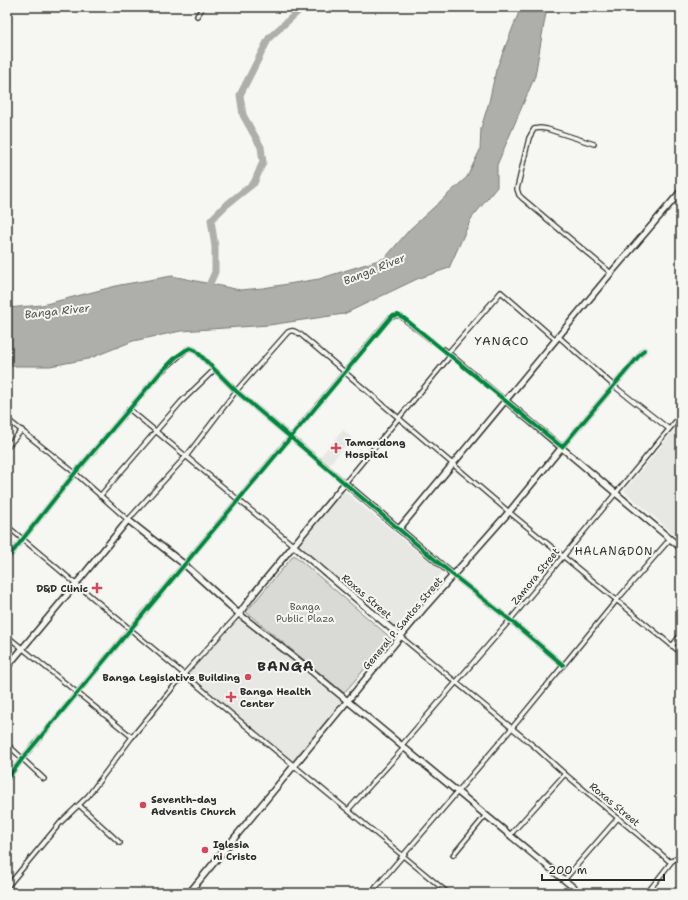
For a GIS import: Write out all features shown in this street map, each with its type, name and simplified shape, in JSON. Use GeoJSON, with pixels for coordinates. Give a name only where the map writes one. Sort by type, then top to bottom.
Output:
{"type":"FeatureCollection","features":[{"type":"Feature","properties":{"kind":"main road"},"geometry":{"type":"LineString","coordinates":[[399,529],[611,273],[681,191]]}},
{"type":"Feature","properties":{"kind":"main road"},"geometry":{"type":"LineString","coordinates":[[506,401],[681,548]]}},
{"type":"Feature","properties":{"kind":"main road","name":"General P. Santos Street"},"geometry":{"type":"LineString","coordinates":[[189,893],[347,700],[453,575],[509,512],[562,447]]}},
{"type":"Feature","properties":{"kind":"main road"},"geometry":{"type":"LineString","coordinates":[[239,614],[255,592],[344,483],[453,575]]}},
{"type":"Feature","properties":{"kind":"main road"},"geometry":{"type":"LineString","coordinates":[[7,667],[128,520],[185,565],[239,614],[347,700],[580,893]]}},
{"type":"Feature","properties":{"kind":"main road","name":"Roxas Street"},"geometry":{"type":"LineString","coordinates":[[294,546],[401,637]]}},
{"type":"Feature","properties":{"kind":"street"},"geometry":{"type":"LineString","coordinates":[[197,16],[203,7]]}},
{"type":"Feature","properties":{"kind":"street"},"geometry":{"type":"LineString","coordinates":[[594,144],[547,129],[534,129],[529,138],[517,189],[522,198],[611,273]]}},
{"type":"Feature","properties":{"kind":"street"},"geometry":{"type":"LineString","coordinates":[[7,559],[75,473],[160,373],[186,350],[193,349],[236,391],[344,483],[500,292],[614,386],[669,429]]}},
{"type":"Feature","properties":{"kind":"street"},"geometry":{"type":"LineString","coordinates":[[7,780],[23,758],[392,316],[404,318],[432,340]]}},
{"type":"Feature","properties":{"kind":"street"},"geometry":{"type":"LineString","coordinates":[[7,419],[75,473],[128,520],[184,456],[236,391],[291,330],[300,334],[345,374],[509,512],[681,653]]}},
{"type":"Feature","properties":{"kind":"street"},"geometry":{"type":"LineString","coordinates":[[444,349],[506,401]]}},
{"type":"Feature","properties":{"kind":"street"},"geometry":{"type":"LineString","coordinates":[[562,447],[644,350]]}},
{"type":"Feature","properties":{"kind":"street"},"geometry":{"type":"LineString","coordinates":[[100,496],[181,402],[214,370]]}},
{"type":"Feature","properties":{"kind":"street","name":"Roxas Street"},"geometry":{"type":"LineString","coordinates":[[129,410],[294,546]]}},
{"type":"Feature","properties":{"kind":"street","name":"Zamora Street"},"geometry":{"type":"LineString","coordinates":[[348,810],[403,747],[455,683],[510,620],[562,555],[681,415]]}},
{"type":"Feature","properties":{"kind":"street"},"geometry":{"type":"LineString","coordinates":[[7,447],[22,430]]}},
{"type":"Feature","properties":{"kind":"street"},"geometry":{"type":"LineString","coordinates":[[7,526],[130,630],[448,893]]}},
{"type":"Feature","properties":{"kind":"street"},"geometry":{"type":"LineString","coordinates":[[371,893],[512,728],[616,601],[670,539]]}},
{"type":"Feature","properties":{"kind":"street"},"geometry":{"type":"LineString","coordinates":[[453,575],[510,620],[563,665]]}},
{"type":"Feature","properties":{"kind":"street"},"geometry":{"type":"LineString","coordinates":[[7,887],[61,822],[88,796],[132,737],[184,674],[239,614]]}},
{"type":"Feature","properties":{"kind":"street"},"geometry":{"type":"LineString","coordinates":[[672,646],[681,634]]}},
{"type":"Feature","properties":{"kind":"street"},"geometry":{"type":"LineString","coordinates":[[7,636],[132,737]]}},
{"type":"Feature","properties":{"kind":"street","name":"Roxas Street"},"geometry":{"type":"LineString","coordinates":[[401,637],[648,842],[669,862],[672,862]]}},
{"type":"Feature","properties":{"kind":"street"},"geometry":{"type":"LineString","coordinates":[[7,744],[44,779]]}},
{"type":"Feature","properties":{"kind":"street"},"geometry":{"type":"LineString","coordinates":[[510,835],[565,774]]}},
{"type":"Feature","properties":{"kind":"street"},"geometry":{"type":"LineString","coordinates":[[80,805],[120,843]]}},
{"type":"Feature","properties":{"kind":"street"},"geometry":{"type":"LineString","coordinates":[[453,855],[486,815]]}},
{"type":"Feature","properties":{"kind":"street"},"geometry":{"type":"LineString","coordinates":[[564,880],[618,818]]}},
{"type":"Feature","properties":{"kind":"street"},"geometry":{"type":"LineString","coordinates":[[647,893],[672,862],[681,855]]}},
{"type":"Feature","properties":{"kind":"shaded area"},"geometry":{"type":"Polygon","coordinates":[[[681,422],[681,540],[624,491],[681,422]]]}},
{"type":"Feature","properties":{"kind":"shaded area","name":"Tamondong Hospital"},"geometry":{"type":"Polygon","coordinates":[[[343,430],[352,438],[328,466],[319,458],[343,430]]]}},
{"type":"Feature","properties":{"kind":"shaded area"},"geometry":{"type":"Polygon","coordinates":[[[344,491],[442,572],[396,629],[299,546],[344,491]]]}},
{"type":"Feature","properties":{"kind":"shaded area"},"geometry":{"type":"Polygon","coordinates":[[[237,616],[343,702],[294,763],[188,675],[237,616]]]}},
{"type":"Feature","properties":{"kind":"green space","name":"Banga Public Plaza"},"geometry":{"type":"Polygon","coordinates":[[[294,555],[391,638],[344,693],[246,612],[294,555]]]}},
{"type":"Feature","properties":{"kind":"water","name":"Banga River"},"geometry":{"type":"Polygon","coordinates":[[[521,7],[547,7],[535,76],[497,165],[497,187],[471,219],[449,268],[417,279],[344,314],[269,325],[181,331],[133,341],[88,359],[50,366],[7,366],[7,308],[42,305],[120,285],[172,276],[240,290],[263,288],[319,279],[385,258],[410,229],[467,177],[480,150],[481,128],[489,102],[496,70],[521,7]]]}},
{"type":"Feature","properties":{"kind":"waterway"},"geometry":{"type":"LineString","coordinates":[[206,292],[215,272],[215,247],[211,220],[225,206],[254,183],[263,162],[261,147],[243,115],[240,95],[269,38],[303,7]]}},
{"type":"Feature","properties":{"kind":"tunnel"},"geometry":{"type":"LineString","coordinates":[[432,341],[444,349]]}},
{"type":"Feature","properties":{"kind":"cycle path"},"geometry":{"type":"LineString","coordinates":[[7,779],[392,316],[398,315],[404,318],[562,447],[644,350]]}},
{"type":"Feature","properties":{"kind":"cycle path"},"geometry":{"type":"LineString","coordinates":[[7,559],[75,473],[160,373],[176,357],[190,348],[195,350],[236,391],[453,575],[510,620],[563,665]]}},
{"type":"Feature","properties":{"kind":"place","name":"Tamondong Hospital"},"geometry":{"type":"Point","coordinates":[336,448]}},
{"type":"Feature","properties":{"kind":"place","name":"D&D Clinic"},"geometry":{"type":"Point","coordinates":[97,588]}},
{"type":"Feature","properties":{"kind":"place","name":"Banga Legislative Building"},"geometry":{"type":"Point","coordinates":[248,677]}},
{"type":"Feature","properties":{"kind":"place","name":"Banga Health Center"},"geometry":{"type":"Point","coordinates":[231,697]}},
{"type":"Feature","properties":{"kind":"place","name":"Seventh-day Adventis Church"},"geometry":{"type":"Point","coordinates":[143,805]}},
{"type":"Feature","properties":{"kind":"place","name":"Iglesia ni Cristo"},"geometry":{"type":"Point","coordinates":[205,850]}},
{"type":"Feature","properties":{"kind":"district","name":"YANGCO"},"geometry":{"type":"Point","coordinates":[502,341]}},
{"type":"Feature","properties":{"kind":"district","name":"HALANGDON"},"geometry":{"type":"Point","coordinates":[614,551]}},
{"type":"Feature","properties":{"kind":"district","name":"BANGA"},"geometry":{"type":"Point","coordinates":[286,666]}}]}
